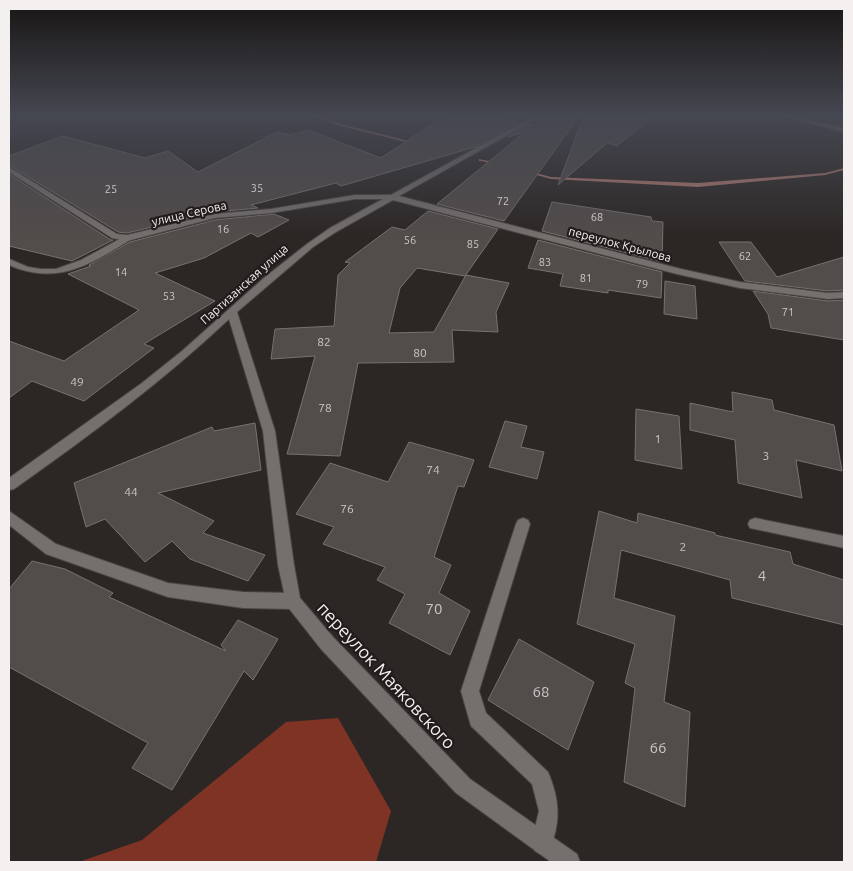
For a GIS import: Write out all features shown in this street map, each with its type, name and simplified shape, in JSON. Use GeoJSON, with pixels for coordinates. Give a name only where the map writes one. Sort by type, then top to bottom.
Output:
{"type":"FeatureCollection","features":[{"type":"Feature","properties":{"kind":"street","name":"Партизанская улица"},"geometry":{"type":"LineString","coordinates":[[9,485],[82,435],[165,370],[302,250],[467,156]]}},
{"type":"Feature","properties":{"kind":"street"},"geometry":{"type":"LineString","coordinates":[[9,169],[116,236],[127,238]]}},
{"type":"Feature","properties":{"kind":"street","name":"улица Серова"},"geometry":{"type":"LineString","coordinates":[[9,262],[20,269],[44,273],[72,268],[127,238],[215,216],[271,211],[355,197],[392,197]]}},
{"type":"Feature","properties":{"kind":"street","name":"переулок Крылова"},"geometry":{"type":"LineString","coordinates":[[392,197],[680,272],[766,288],[828,296],[844,295]]}},
{"type":"Feature","properties":{"kind":"street","name":"переулок Маяковского"},"geometry":{"type":"LineString","coordinates":[[232,312],[269,431],[286,565],[293,601],[327,643],[464,786],[569,862]]}},
{"type":"Feature","properties":{"kind":"street"},"geometry":{"type":"LineString","coordinates":[[9,517],[51,549],[168,590],[243,600],[293,601]]}},
{"type":"Feature","properties":{"kind":"street"},"geometry":{"type":"LineString","coordinates":[[523,524],[470,692],[478,719],[542,779],[549,811],[542,844]]}},
{"type":"Feature","properties":{"kind":"street"},"geometry":{"type":"LineString","coordinates":[[755,524],[844,542]]}},
{"type":"Feature","properties":{"kind":"shaded area"},"geometry":{"type":"Polygon","coordinates":[[[338,718],[391,811],[376,862],[79,862],[142,840],[286,722],[338,718]]]}},
{"type":"Feature","properties":{"kind":"building"},"geometry":{"type":"Polygon","coordinates":[[[10,156],[136,156],[145,158],[153,156],[175,156],[198,172],[230,156],[375,156],[381,158],[385,156],[445,156],[341,186],[336,183],[251,205],[258,208],[215,212],[127,233],[118,232],[9,165],[10,156]]]}},
{"type":"Feature","properties":{"kind":"building"},"geometry":{"type":"Polygon","coordinates":[[[496,156],[551,156],[504,221],[437,204],[496,156]]]}},
{"type":"Feature","properties":{"kind":"building"},"geometry":{"type":"Polygon","coordinates":[[[569,156],[592,156],[558,185],[569,156]]]}},
{"type":"Feature","properties":{"kind":"building"},"geometry":{"type":"Polygon","coordinates":[[[9,174],[113,240],[72,261],[9,246],[9,174]]]}},
{"type":"Feature","properties":{"kind":"building"},"geometry":{"type":"Polygon","coordinates":[[[552,202],[651,217],[652,221],[663,222],[662,262],[542,231],[552,202]]]}},
{"type":"Feature","properties":{"kind":"building"},"geometry":{"type":"Polygon","coordinates":[[[428,211],[498,229],[465,276],[417,268],[400,288],[389,333],[434,332],[466,275],[509,283],[496,312],[498,332],[452,330],[454,362],[358,363],[340,456],[287,454],[315,356],[271,359],[275,329],[334,326],[338,275],[350,263],[345,262],[392,227],[405,230],[428,211]]]}},
{"type":"Feature","properties":{"kind":"building"},"geometry":{"type":"Polygon","coordinates":[[[274,214],[289,220],[258,237],[251,233],[204,258],[155,273],[215,301],[144,344],[154,348],[84,401],[32,381],[9,398],[9,341],[64,361],[139,310],[68,274],[91,266],[89,265],[130,242],[215,220],[274,214]]]}},
{"type":"Feature","properties":{"kind":"building"},"geometry":{"type":"Polygon","coordinates":[[[538,240],[662,272],[661,298],[608,290],[608,293],[560,286],[563,274],[528,268],[538,240]]]}},
{"type":"Feature","properties":{"kind":"building"},"geometry":{"type":"Polygon","coordinates":[[[719,242],[751,242],[777,277],[844,257],[844,290],[828,291],[745,281],[719,242]]]}},
{"type":"Feature","properties":{"kind":"building"},"geometry":{"type":"Polygon","coordinates":[[[665,281],[695,286],[697,319],[664,314],[665,281]]]}},
{"type":"Feature","properties":{"kind":"building"},"geometry":{"type":"Polygon","coordinates":[[[753,291],[828,301],[844,300],[844,340],[771,328],[768,314],[753,291]]]}},
{"type":"Feature","properties":{"kind":"building"},"geometry":{"type":"Polygon","coordinates":[[[732,392],[772,400],[774,410],[834,425],[842,471],[796,460],[802,498],[738,483],[735,440],[690,430],[690,403],[733,412],[732,392]]]}},
{"type":"Feature","properties":{"kind":"building"},"geometry":{"type":"Polygon","coordinates":[[[636,409],[679,416],[682,469],[635,460],[636,409]]]}},
{"type":"Feature","properties":{"kind":"building"},"geometry":{"type":"Polygon","coordinates":[[[505,421],[527,426],[521,447],[544,452],[537,479],[489,467],[505,421]]]}},
{"type":"Feature","properties":{"kind":"building"},"geometry":{"type":"Polygon","coordinates":[[[255,423],[261,470],[158,493],[214,521],[203,533],[265,555],[248,581],[190,559],[172,541],[145,562],[105,519],[86,527],[74,483],[212,427],[214,431],[255,423]]]}},
{"type":"Feature","properties":{"kind":"building"},"geometry":{"type":"Polygon","coordinates":[[[409,442],[474,460],[464,487],[458,486],[434,557],[451,565],[439,593],[470,611],[450,655],[389,623],[405,594],[377,580],[385,567],[323,544],[334,527],[296,514],[330,463],[388,482],[409,442]]]}},
{"type":"Feature","properties":{"kind":"building"},"geometry":{"type":"Polygon","coordinates":[[[599,511],[637,523],[638,513],[715,533],[715,535],[790,552],[793,564],[844,580],[844,625],[732,598],[730,580],[621,550],[614,598],[675,616],[664,702],[690,712],[685,807],[624,782],[635,688],[625,683],[635,644],[577,624],[599,511]]]}},
{"type":"Feature","properties":{"kind":"building"},"geometry":{"type":"Polygon","coordinates":[[[32,561],[65,569],[113,593],[109,597],[226,651],[221,645],[238,620],[278,639],[253,680],[244,671],[172,790],[132,768],[148,743],[9,667],[9,589],[32,561]]]}},
{"type":"Feature","properties":{"kind":"building"},"geometry":{"type":"Polygon","coordinates":[[[519,639],[594,682],[568,750],[488,700],[519,639]]]}},
{"type":"Feature","properties":{"kind":"waterway"},"geometry":{"type":"LineString","coordinates":[[481,160],[498,164]]}},
{"type":"Feature","properties":{"kind":"waterway"},"geometry":{"type":"LineString","coordinates":[[528,172],[551,178],[698,185],[825,174],[844,169]]}}]}
